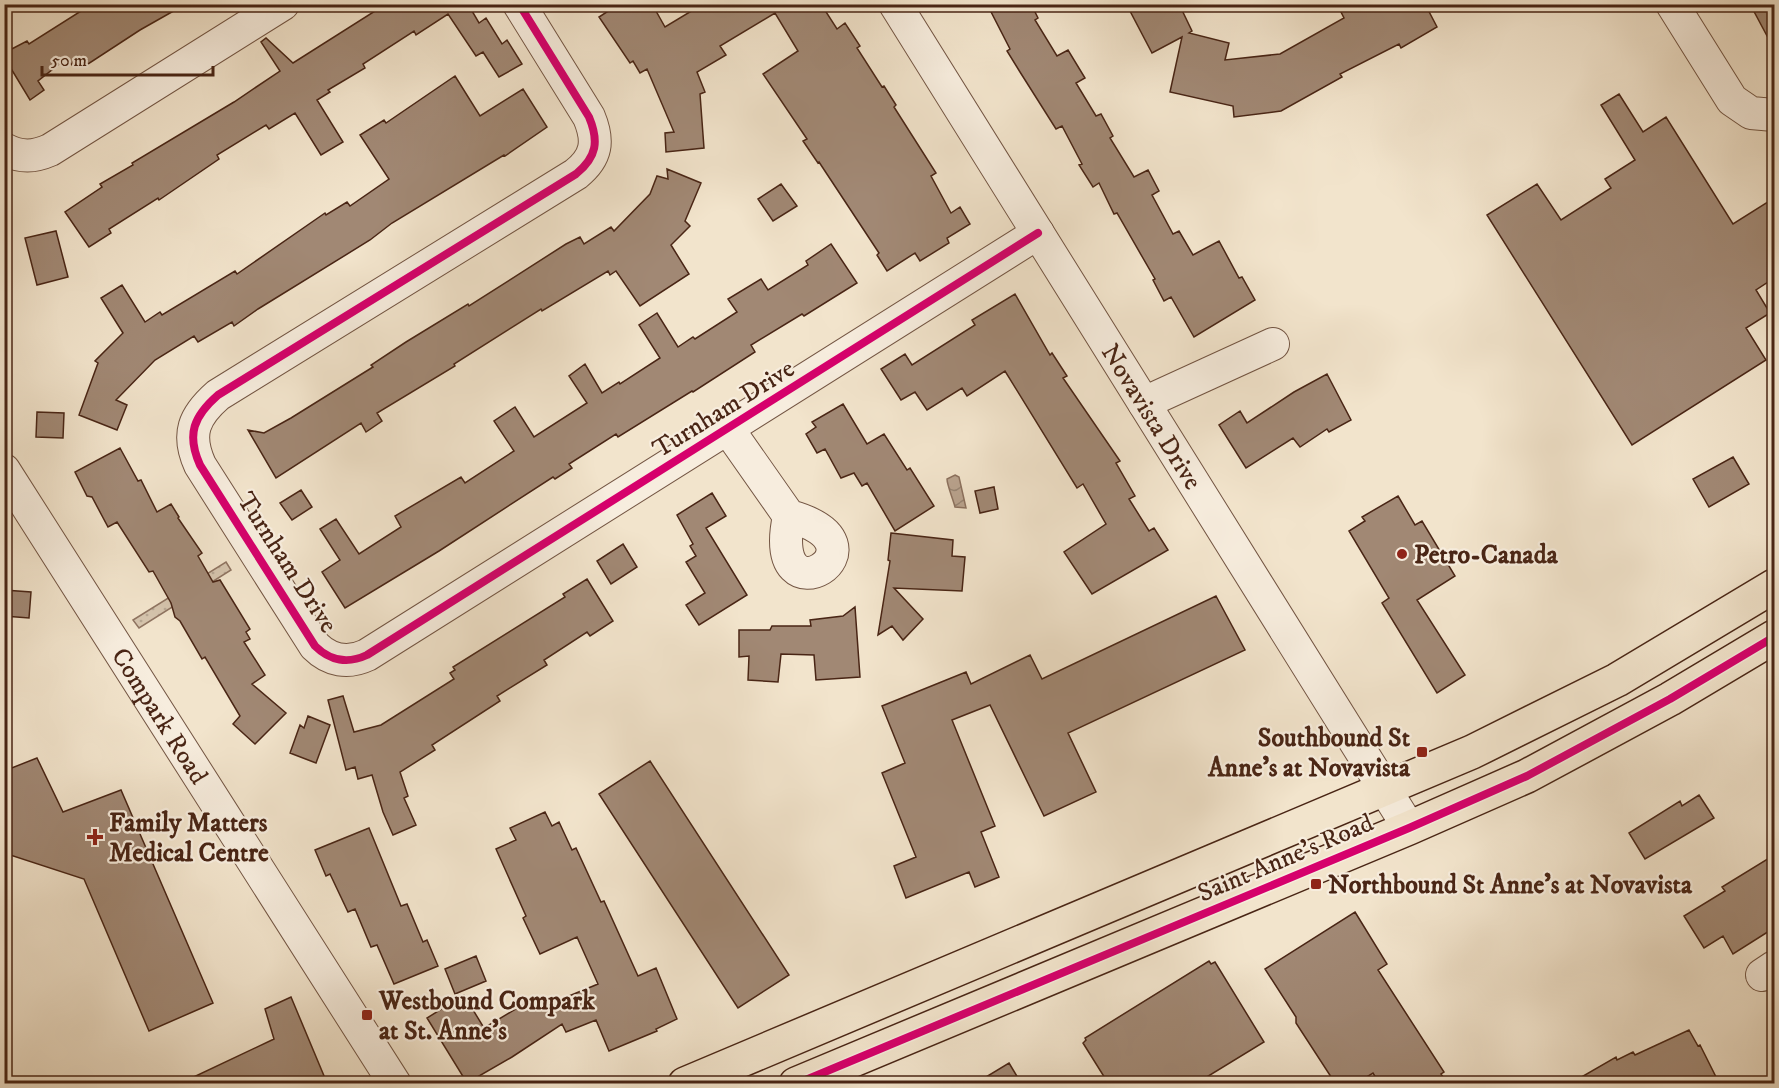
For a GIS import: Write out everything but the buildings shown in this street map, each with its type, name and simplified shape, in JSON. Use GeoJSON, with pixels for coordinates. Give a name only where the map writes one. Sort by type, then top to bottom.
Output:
{"type":"FeatureCollection","features":[{"type":"Feature","properties":{"kind":"main road","name":"Saint Anne's Road"},"geometry":{"type":"LineString","coordinates":[[685,1083],[1385,789],[1501,738],[1617,680],[1774,586]]}},
{"type":"Feature","properties":{"kind":"main road","name":"Saint Anne's Road"},"geometry":{"type":"LineString","coordinates":[[796,1083],[1409,828],[1527,776],[1670,699],[1774,637]]}},
{"type":"Feature","properties":{"kind":"main road"},"geometry":{"type":"LineString","coordinates":[[1223,905],[1228,855]]}},
{"type":"Feature","properties":{"kind":"street"},"geometry":{"type":"LineString","coordinates":[[4,149],[31,157],[50,150],[284,4]]}},
{"type":"Feature","properties":{"kind":"street","name":"Turnham Drive"},"geometry":{"type":"LineString","coordinates":[[519,4],[590,117],[595,130],[595,147],[590,160],[576,174],[218,395],[206,405],[194,425],[192,438],[200,465],[315,646],[324,655],[335,660],[358,659],[368,655],[1038,233]]}},
{"type":"Feature","properties":{"kind":"street","name":"Novavista Drive"},"geometry":{"type":"LineString","coordinates":[[895,4],[1409,828]]}},
{"type":"Feature","properties":{"kind":"street"},"geometry":{"type":"LineString","coordinates":[[1672,4],[1732,100],[1750,113],[1769,115]]}},
{"type":"Feature","properties":{"kind":"street"},"geometry":{"type":"LineString","coordinates":[[1144,403],[1273,344]]}},
{"type":"Feature","properties":{"kind":"street"},"geometry":{"type":"LineString","coordinates":[[728,429],[789,516]]}},
{"type":"Feature","properties":{"kind":"street","name":"Compark Road"},"geometry":{"type":"LineString","coordinates":[[4,470],[395,1083]]}},
{"type":"Feature","properties":{"kind":"shaded area"},"geometry":{"type":"Polygon","coordinates":[[[226,562],[231,570],[139,628],[133,620],[226,562]]]}},
{"type":"Feature","properties":{"kind":"water"},"geometry":{"type":"Polygon","coordinates":[[[955,475],[959,477],[966,508],[955,507],[947,479],[955,475]]]}},
{"type":"Feature","properties":{"kind":"cycle path"},"geometry":{"type":"LineString","coordinates":[[519,4],[589,117],[595,141],[592,155],[583,168],[218,395],[203,410],[195,426],[194,444],[200,465],[315,646],[333,658],[353,660],[367,655],[1038,233]]}},
{"type":"Feature","properties":{"kind":"cycle path"},"geometry":{"type":"LineString","coordinates":[[796,1084],[1409,828],[1527,776],[1670,699],[1774,637]]}},
{"type":"Feature","properties":{"kind":"place","name":"Petro-Canada"},"geometry":{"type":"Point","coordinates":[1402,554]}},
{"type":"Feature","properties":{"kind":"place","name":"Southbound St Anne's at Novavista"},"geometry":{"type":"Point","coordinates":[1422,752]}},
{"type":"Feature","properties":{"kind":"place","name":"Family Matters Medical Centre"},"geometry":{"type":"Point","coordinates":[95,837]}},
{"type":"Feature","properties":{"kind":"place","name":"Northbound St Anne's at Novavista"},"geometry":{"type":"Point","coordinates":[1316,884]}},
{"type":"Feature","properties":{"kind":"place","name":"Westbound Compark at St. Anne's"},"geometry":{"type":"Point","coordinates":[367,1015]}}]}
